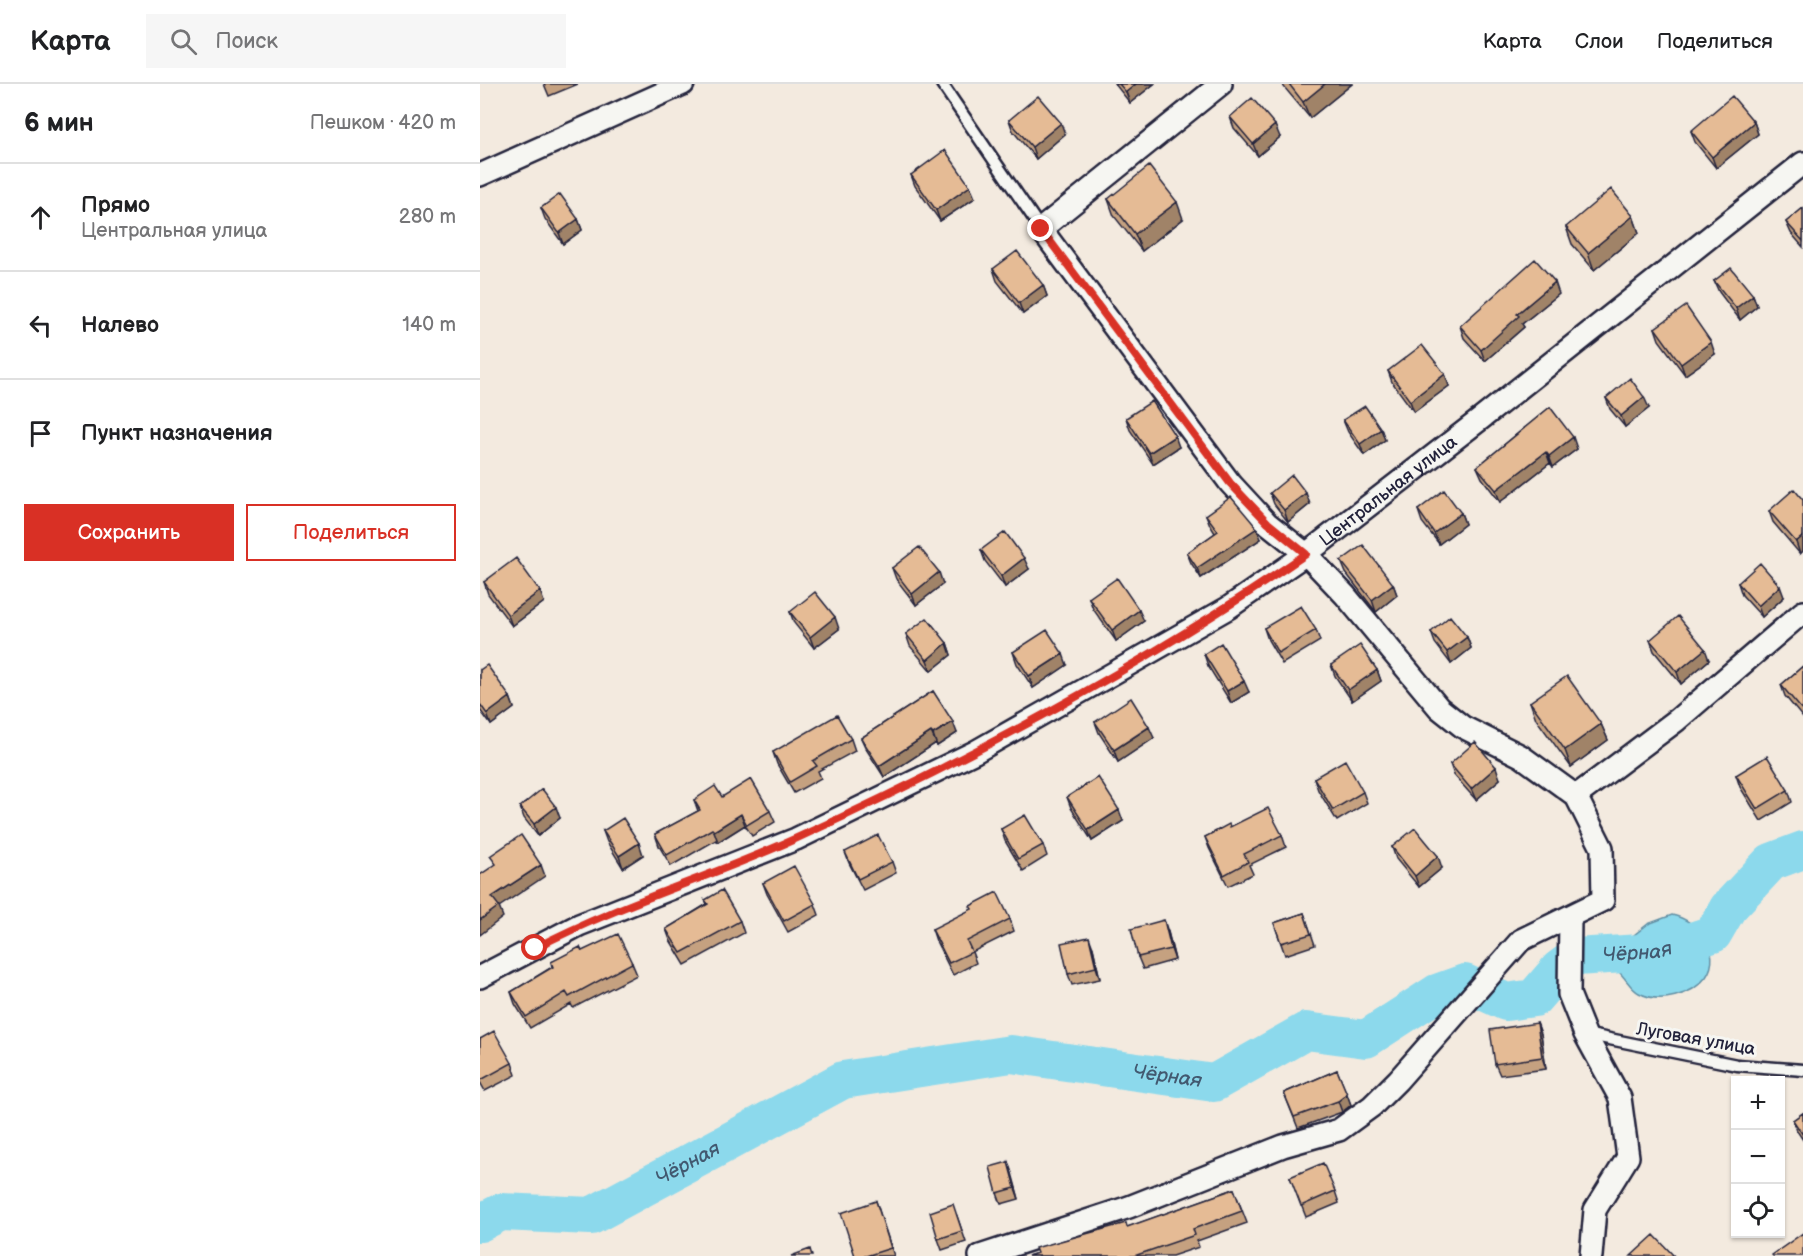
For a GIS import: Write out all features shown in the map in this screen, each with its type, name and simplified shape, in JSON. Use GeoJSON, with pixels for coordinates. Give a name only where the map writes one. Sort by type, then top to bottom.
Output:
{"type":"FeatureCollection","features":[{"type":"Feature","properties":{"kind":"street"},"geometry":{"type":"LineString","coordinates":[[480,175],[683,84]]}},
{"type":"Feature","properties":{"kind":"street"},"geometry":{"type":"LineString","coordinates":[[980,1256],[1129,1207],[1283,1146],[1339,1130],[1372,1106],[1520,941],[1544,926],[1570,918],[1603,900],[1602,848],[1576,796],[1521,756],[1463,727],[1439,708],[1345,595],[1306,554],[1268,523],[1230,483],[1041,229],[1221,84]]}},
{"type":"Feature","properties":{"kind":"street","name":"Центральная улица"},"geometry":{"type":"LineString","coordinates":[[480,977],[579,925],[796,839],[975,752],[1228,608],[1306,554],[1482,418],[1803,163]]}},
{"type":"Feature","properties":{"kind":"street"},"geometry":{"type":"LineString","coordinates":[[1576,796],[1677,720],[1803,612]]}},
{"type":"Feature","properties":{"kind":"street"},"geometry":{"type":"LineString","coordinates":[[1570,918],[1569,994],[1585,1034],[1620,1098],[1628,1157],[1595,1210],[1591,1256]]}},
{"type":"Feature","properties":{"kind":"lane"},"geometry":{"type":"LineString","coordinates":[[942,84],[1041,229]]}},
{"type":"Feature","properties":{"kind":"lane","name":"Луговая улица"},"geometry":{"type":"LineString","coordinates":[[1585,1034],[1737,1065],[1803,1070]]}},
{"type":"Feature","properties":{"kind":"water"},"geometry":{"type":"Polygon","coordinates":[[[1672,915],[1690,923],[1705,938],[1710,947],[1711,967],[1700,984],[1684,993],[1665,998],[1647,996],[1634,989],[1620,973],[1624,943],[1648,924],[1672,915]]]}},
{"type":"Feature","properties":{"kind":"building"},"geometry":{"type":"Polygon","coordinates":[[[1119,84],[1136,84],[1126,92],[1119,84]]]}},
{"type":"Feature","properties":{"kind":"building"},"geometry":{"type":"Polygon","coordinates":[[[1289,84],[1325,84],[1303,102],[1289,84]]]}},
{"type":"Feature","properties":{"kind":"building"},"geometry":{"type":"Polygon","coordinates":[[[1038,96],[1061,123],[1032,147],[1009,120],[1038,96]]]}},
{"type":"Feature","properties":{"kind":"building"},"geometry":{"type":"Polygon","coordinates":[[[1732,96],[1754,122],[1712,157],[1691,131],[1732,96]]]}},
{"type":"Feature","properties":{"kind":"building"},"geometry":{"type":"Polygon","coordinates":[[[1252,98],[1275,125],[1253,144],[1230,117],[1252,98]]]}},
{"type":"Feature","properties":{"kind":"building"},"geometry":{"type":"Polygon","coordinates":[[[945,150],[970,186],[936,210],[911,175],[945,150]]]}},
{"type":"Feature","properties":{"kind":"building"},"geometry":{"type":"Polygon","coordinates":[[[1149,166],[1177,202],[1135,234],[1108,199],[1149,166]]]}},
{"type":"Feature","properties":{"kind":"building"},"geometry":{"type":"Polygon","coordinates":[[[1611,189],[1633,216],[1588,253],[1566,227],[1611,189]]]}},
{"type":"Feature","properties":{"kind":"building"},"geometry":{"type":"Polygon","coordinates":[[[560,194],[578,219],[559,233],[541,208],[560,194]]]}},
{"type":"Feature","properties":{"kind":"building"},"geometry":{"type":"Polygon","coordinates":[[[1803,208],[1803,241],[1786,222],[1803,208]]]}},
{"type":"Feature","properties":{"kind":"building"},"geometry":{"type":"Polygon","coordinates":[[[1017,251],[1043,285],[1019,303],[993,269],[1017,251]]]}},
{"type":"Feature","properties":{"kind":"building"},"geometry":{"type":"Polygon","coordinates":[[[1535,259],[1555,282],[1517,314],[1519,316],[1481,350],[1460,326],[1535,259]]]}},
{"type":"Feature","properties":{"kind":"building"},"geometry":{"type":"Polygon","coordinates":[[[1731,268],[1753,295],[1736,308],[1714,281],[1731,268]]]}},
{"type":"Feature","properties":{"kind":"building"},"geometry":{"type":"Polygon","coordinates":[[[1686,306],[1711,342],[1681,364],[1655,328],[1686,306]]]}},
{"type":"Feature","properties":{"kind":"building"},"geometry":{"type":"Polygon","coordinates":[[[1422,345],[1445,374],[1410,401],[1388,371],[1422,345]]]}},
{"type":"Feature","properties":{"kind":"building"},"geometry":{"type":"Polygon","coordinates":[[[1630,378],[1644,397],[1621,416],[1606,398],[1630,378]]]}},
{"type":"Feature","properties":{"kind":"building"},"geometry":{"type":"Polygon","coordinates":[[[1152,401],[1175,436],[1149,453],[1126,418],[1152,401]]]}},
{"type":"Feature","properties":{"kind":"building"},"geometry":{"type":"Polygon","coordinates":[[[1365,406],[1381,429],[1360,444],[1343,420],[1365,406]]]}},
{"type":"Feature","properties":{"kind":"building"},"geometry":{"type":"Polygon","coordinates":[[[1550,407],[1573,437],[1549,456],[1546,452],[1496,490],[1477,467],[1550,407]]]}},
{"type":"Feature","properties":{"kind":"building"},"geometry":{"type":"Polygon","coordinates":[[[1292,475],[1306,493],[1284,510],[1270,493],[1292,475]]]}},
{"type":"Feature","properties":{"kind":"building"},"geometry":{"type":"Polygon","coordinates":[[[1794,489],[1803,500],[1803,536],[1796,542],[1769,511],[1794,489]]]}},
{"type":"Feature","properties":{"kind":"building"},"geometry":{"type":"Polygon","coordinates":[[[1444,490],[1461,513],[1434,533],[1418,510],[1444,490]]]}},
{"type":"Feature","properties":{"kind":"building"},"geometry":{"type":"Polygon","coordinates":[[[1231,497],[1257,528],[1197,568],[1187,553],[1218,531],[1206,515],[1231,497]]]}},
{"type":"Feature","properties":{"kind":"building"},"geometry":{"type":"Polygon","coordinates":[[[1005,532],[1024,558],[1001,576],[981,550],[1005,532]]]}},
{"type":"Feature","properties":{"kind":"building"},"geometry":{"type":"Polygon","coordinates":[[[1363,545],[1393,584],[1372,600],[1341,561],[1363,545]]]}},
{"type":"Feature","properties":{"kind":"building"},"geometry":{"type":"Polygon","coordinates":[[[919,547],[939,572],[912,594],[892,568],[919,547]]]}},
{"type":"Feature","properties":{"kind":"building"},"geometry":{"type":"Polygon","coordinates":[[[516,558],[540,591],[508,615],[484,582],[516,558]]]}},
{"type":"Feature","properties":{"kind":"building"},"geometry":{"type":"Polygon","coordinates":[[[1760,563],[1780,586],[1758,606],[1738,583],[1760,563]]]}},
{"type":"Feature","properties":{"kind":"building"},"geometry":{"type":"Polygon","coordinates":[[[1117,578],[1139,610],[1112,630],[1089,598],[1117,578]]]}},
{"type":"Feature","properties":{"kind":"building"},"geometry":{"type":"Polygon","coordinates":[[[815,592],[835,617],[810,637],[790,612],[815,592]]]}},
{"type":"Feature","properties":{"kind":"building"},"geometry":{"type":"Polygon","coordinates":[[[1301,606],[1316,630],[1278,653],[1264,628],[1301,606]]]}},
{"type":"Feature","properties":{"kind":"building"},"geometry":{"type":"Polygon","coordinates":[[[1450,616],[1467,637],[1447,652],[1431,632],[1450,616]]]}},
{"type":"Feature","properties":{"kind":"building"},"geometry":{"type":"Polygon","coordinates":[[[1678,616],[1705,649],[1677,672],[1650,640],[1678,616]]]}},
{"type":"Feature","properties":{"kind":"building"},"geometry":{"type":"Polygon","coordinates":[[[927,618],[947,643],[927,660],[906,634],[927,618]]]}},
{"type":"Feature","properties":{"kind":"building"},"geometry":{"type":"Polygon","coordinates":[[[1047,630],[1063,654],[1029,676],[1013,652],[1047,630]]]}},
{"type":"Feature","properties":{"kind":"building"},"geometry":{"type":"Polygon","coordinates":[[[1221,643],[1244,681],[1227,691],[1204,654],[1221,643]]]}},
{"type":"Feature","properties":{"kind":"building"},"geometry":{"type":"Polygon","coordinates":[[[1360,645],[1377,670],[1348,690],[1331,665],[1360,645]]]}},
{"type":"Feature","properties":{"kind":"building"},"geometry":{"type":"Polygon","coordinates":[[[487,665],[510,697],[487,714],[480,704],[480,670],[487,665]]]}},
{"type":"Feature","properties":{"kind":"building"},"geometry":{"type":"Polygon","coordinates":[[[1803,666],[1803,711],[1781,685],[1803,666]]]}},
{"type":"Feature","properties":{"kind":"building"},"geometry":{"type":"Polygon","coordinates":[[[1567,676],[1601,724],[1565,750],[1530,702],[1567,676]]]}},
{"type":"Feature","properties":{"kind":"building"},"geometry":{"type":"Polygon","coordinates":[[[933,691],[953,722],[933,734],[931,732],[879,766],[861,738],[933,691]]]}},
{"type":"Feature","properties":{"kind":"building"},"geometry":{"type":"Polygon","coordinates":[[[1131,698],[1149,727],[1114,750],[1095,722],[1131,698]]]}},
{"type":"Feature","properties":{"kind":"building"},"geometry":{"type":"Polygon","coordinates":[[[837,715],[851,739],[813,761],[817,766],[790,782],[773,752],[837,715]]]}},
{"type":"Feature","properties":{"kind":"building"},"geometry":{"type":"Polygon","coordinates":[[[1475,742],[1496,767],[1471,789],[1450,764],[1475,742]]]}},
{"type":"Feature","properties":{"kind":"building"},"geometry":{"type":"Polygon","coordinates":[[[1767,756],[1788,790],[1757,809],[1736,775],[1767,756]]]}},
{"type":"Feature","properties":{"kind":"building"},"geometry":{"type":"Polygon","coordinates":[[[1345,760],[1363,792],[1333,810],[1314,778],[1345,760]]]}},
{"type":"Feature","properties":{"kind":"building"},"geometry":{"type":"Polygon","coordinates":[[[1098,777],[1119,810],[1088,830],[1067,797],[1098,777]]]}},
{"type":"Feature","properties":{"kind":"building"},"geometry":{"type":"Polygon","coordinates":[[[751,779],[770,811],[747,825],[741,814],[667,855],[655,834],[700,810],[694,800],[715,786],[722,797],[751,779]]]}},
{"type":"Feature","properties":{"kind":"building"},"geometry":{"type":"Polygon","coordinates":[[[542,789],[556,807],[534,824],[520,807],[542,789]]]}},
{"type":"Feature","properties":{"kind":"building"},"geometry":{"type":"Polygon","coordinates":[[[1268,808],[1282,835],[1244,854],[1248,862],[1224,875],[1205,837],[1268,808]]]}},
{"type":"Feature","properties":{"kind":"building"},"geometry":{"type":"Polygon","coordinates":[[[1025,815],[1043,845],[1018,859],[1001,829],[1025,815]]]}},
{"type":"Feature","properties":{"kind":"building"},"geometry":{"type":"Polygon","coordinates":[[[623,818],[639,843],[619,856],[603,831],[623,818]]]}},
{"type":"Feature","properties":{"kind":"building"},"geometry":{"type":"Polygon","coordinates":[[[1415,828],[1438,856],[1415,876],[1392,847],[1415,828]]]}},
{"type":"Feature","properties":{"kind":"building"},"geometry":{"type":"Polygon","coordinates":[[[521,835],[541,865],[492,897],[499,906],[480,920],[480,875],[496,864],[490,856],[521,835]]]}},
{"type":"Feature","properties":{"kind":"building"},"geometry":{"type":"Polygon","coordinates":[[[878,835],[892,862],[858,879],[845,852],[878,835]]]}},
{"type":"Feature","properties":{"kind":"building"},"geometry":{"type":"Polygon","coordinates":[[[794,866],[815,904],[784,921],[763,883],[794,866]]]}},
{"type":"Feature","properties":{"kind":"building"},"geometry":{"type":"Polygon","coordinates":[[[722,890],[740,921],[681,953],[666,929],[708,904],[705,900],[722,890]]]}},
{"type":"Feature","properties":{"kind":"building"},"geometry":{"type":"Polygon","coordinates":[[[997,892],[1010,919],[967,941],[972,952],[949,963],[932,929],[972,909],[970,906],[997,892]]]}},
{"type":"Feature","properties":{"kind":"building"},"geometry":{"type":"Polygon","coordinates":[[[1304,913],[1311,934],[1281,943],[1274,923],[1304,913]]]}},
{"type":"Feature","properties":{"kind":"building"},"geometry":{"type":"Polygon","coordinates":[[[1164,920],[1171,949],[1138,957],[1131,929],[1164,920]]]}},
{"type":"Feature","properties":{"kind":"building"},"geometry":{"type":"Polygon","coordinates":[[[618,934],[632,963],[569,997],[566,992],[526,1017],[511,992],[553,967],[551,962],[580,947],[582,951],[618,934]]]}},
{"type":"Feature","properties":{"kind":"building"},"geometry":{"type":"Polygon","coordinates":[[[1089,937],[1096,967],[1068,974],[1061,943],[1089,937]]]}},
{"type":"Feature","properties":{"kind":"building"},"geometry":{"type":"Polygon","coordinates":[[[1537,1023],[1542,1057],[1495,1064],[1490,1030],[1537,1023]]]}},
{"type":"Feature","properties":{"kind":"building"},"geometry":{"type":"Polygon","coordinates":[[[494,1031],[512,1063],[481,1080],[480,1039],[494,1031]]]}},
{"type":"Feature","properties":{"kind":"building"},"geometry":{"type":"Polygon","coordinates":[[[1337,1070],[1347,1094],[1338,1101],[1294,1117],[1284,1093],[1337,1070]]]}},
{"type":"Feature","properties":{"kind":"building"},"geometry":{"type":"Polygon","coordinates":[[[1803,1113],[1803,1135],[1793,1120],[1803,1113]]]}},
{"type":"Feature","properties":{"kind":"building"},"geometry":{"type":"Polygon","coordinates":[[[1008,1162],[1015,1188],[997,1193],[990,1167],[1008,1162]]]}},
{"type":"Feature","properties":{"kind":"building"},"geometry":{"type":"Polygon","coordinates":[[[1323,1163],[1335,1191],[1301,1206],[1290,1177],[1323,1163]]]}},
{"type":"Feature","properties":{"kind":"building"},"geometry":{"type":"Polygon","coordinates":[[[1234,1189],[1242,1211],[1193,1229],[1195,1235],[1134,1256],[1028,1256],[1037,1253],[1035,1248],[1126,1223],[1127,1227],[1234,1189]]]}},
{"type":"Feature","properties":{"kind":"building"},"geometry":{"type":"Polygon","coordinates":[[[876,1201],[891,1248],[866,1256],[855,1256],[841,1213],[876,1201]]]}},
{"type":"Feature","properties":{"kind":"building"},"geometry":{"type":"Polygon","coordinates":[[[953,1204],[962,1231],[938,1239],[930,1212],[953,1204]]]}},
{"type":"Feature","properties":{"kind":"building"},"geometry":{"type":"Polygon","coordinates":[[[1803,1233],[1803,1256],[1772,1255],[1803,1233]]]}},
{"type":"Feature","properties":{"kind":"building"},"geometry":{"type":"Polygon","coordinates":[[[1654,1235],[1674,1256],[1631,1256],[1654,1235]]]}},
{"type":"Feature","properties":{"kind":"building"},"geometry":{"type":"Polygon","coordinates":[[[810,1249],[812,1256],[791,1256],[810,1249]]]}},
{"type":"Feature","properties":{"kind":"waterway","name":"Чёрная"},"geometry":{"type":"LineString","coordinates":[[480,1223],[501,1212],[591,1216],[843,1080],[1011,1054],[1214,1083],[1306,1031],[1366,1039],[1437,993],[1465,983],[1506,1002],[1534,998],[1559,969],[1575,957],[1658,952],[1713,934],[1728,908],[1771,862],[1803,850]]}},
{"type":"Feature","properties":{"kind":"route"},"geometry":{"type":"LineString","coordinates":[[535,948],[579,925],[796,839],[975,752],[1228,608],[1306,554],[1268,523],[1230,483],[1041,229]]}}]}
